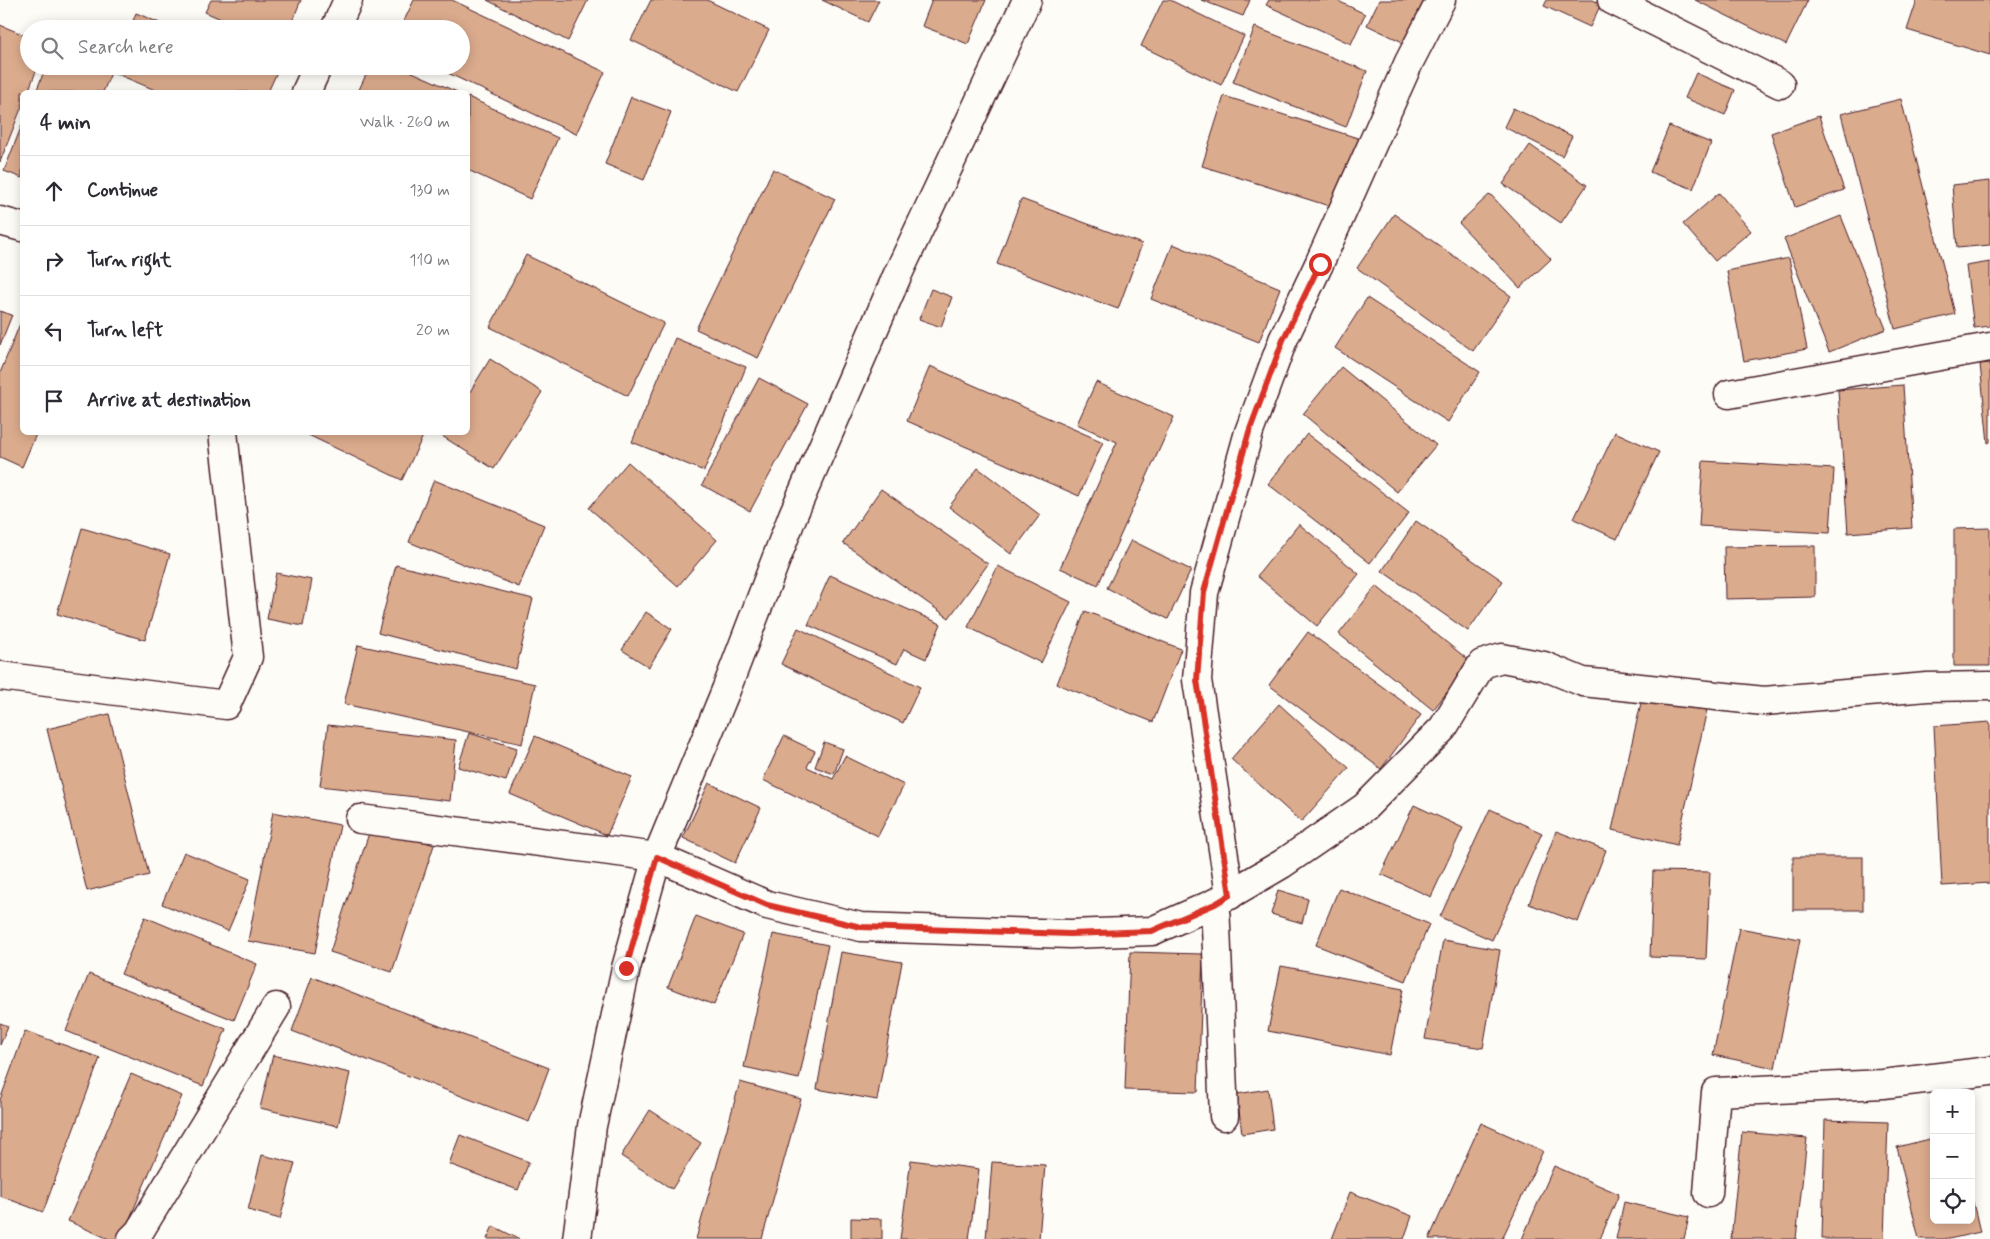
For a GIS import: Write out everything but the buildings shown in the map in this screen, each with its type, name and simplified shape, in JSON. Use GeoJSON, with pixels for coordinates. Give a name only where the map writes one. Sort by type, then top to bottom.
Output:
{"type":"FeatureCollection","features":[{"type":"Feature","properties":{"kind":"street"},"geometry":{"type":"LineString","coordinates":[[339,20],[348,0]]}},
{"type":"Feature","properties":{"kind":"street"},"geometry":{"type":"LineString","coordinates":[[577,1239],[592,1126],[626,968],[657,857],[726,690],[808,480],[897,276],[1027,0]]}},
{"type":"Feature","properties":{"kind":"street"},"geometry":{"type":"LineString","coordinates":[[1224,1116],[1222,899],[1197,680],[1204,592],[1249,432],[1283,340],[1320,264],[1409,62],[1440,0]]}},
{"type":"Feature","properties":{"kind":"street"},"geometry":{"type":"LineString","coordinates":[[1612,0],[1780,84]]}},
{"type":"Feature","properties":{"kind":"street"},"geometry":{"type":"LineString","coordinates":[[307,90],[314,75]]}},
{"type":"Feature","properties":{"kind":"street"},"geometry":{"type":"LineString","coordinates":[[0,221],[20,227]]}},
{"type":"Feature","properties":{"kind":"street"},"geometry":{"type":"LineString","coordinates":[[1729,394],[1990,347]]}},
{"type":"Feature","properties":{"kind":"street"},"geometry":{"type":"LineString","coordinates":[[0,676],[226,705],[248,657],[224,435]]}},
{"type":"Feature","properties":{"kind":"street"},"geometry":{"type":"LineString","coordinates":[[360,818],[657,857],[767,905],[861,927],[1070,934],[1152,931],[1222,899],[1282,864],[1365,807],[1443,728],[1482,664],[1495,660],[1502,658],[1544,666],[1583,682],[1764,701],[1927,687],[1990,686]]}},
{"type":"Feature","properties":{"kind":"street"},"geometry":{"type":"LineString","coordinates":[[132,1239],[139,1232],[276,1007]]}},
{"type":"Feature","properties":{"kind":"street"},"geometry":{"type":"LineString","coordinates":[[1708,1194],[1716,1092],[1883,1084],[1990,1071]]}},
{"type":"Feature","properties":{"kind":"route"},"geometry":{"type":"LineString","coordinates":[[626,968],[657,857],[767,905],[861,927],[1070,934],[1152,931],[1215,904],[1230,895],[1197,680],[1204,592],[1249,432],[1283,340],[1320,264]]}}]}
